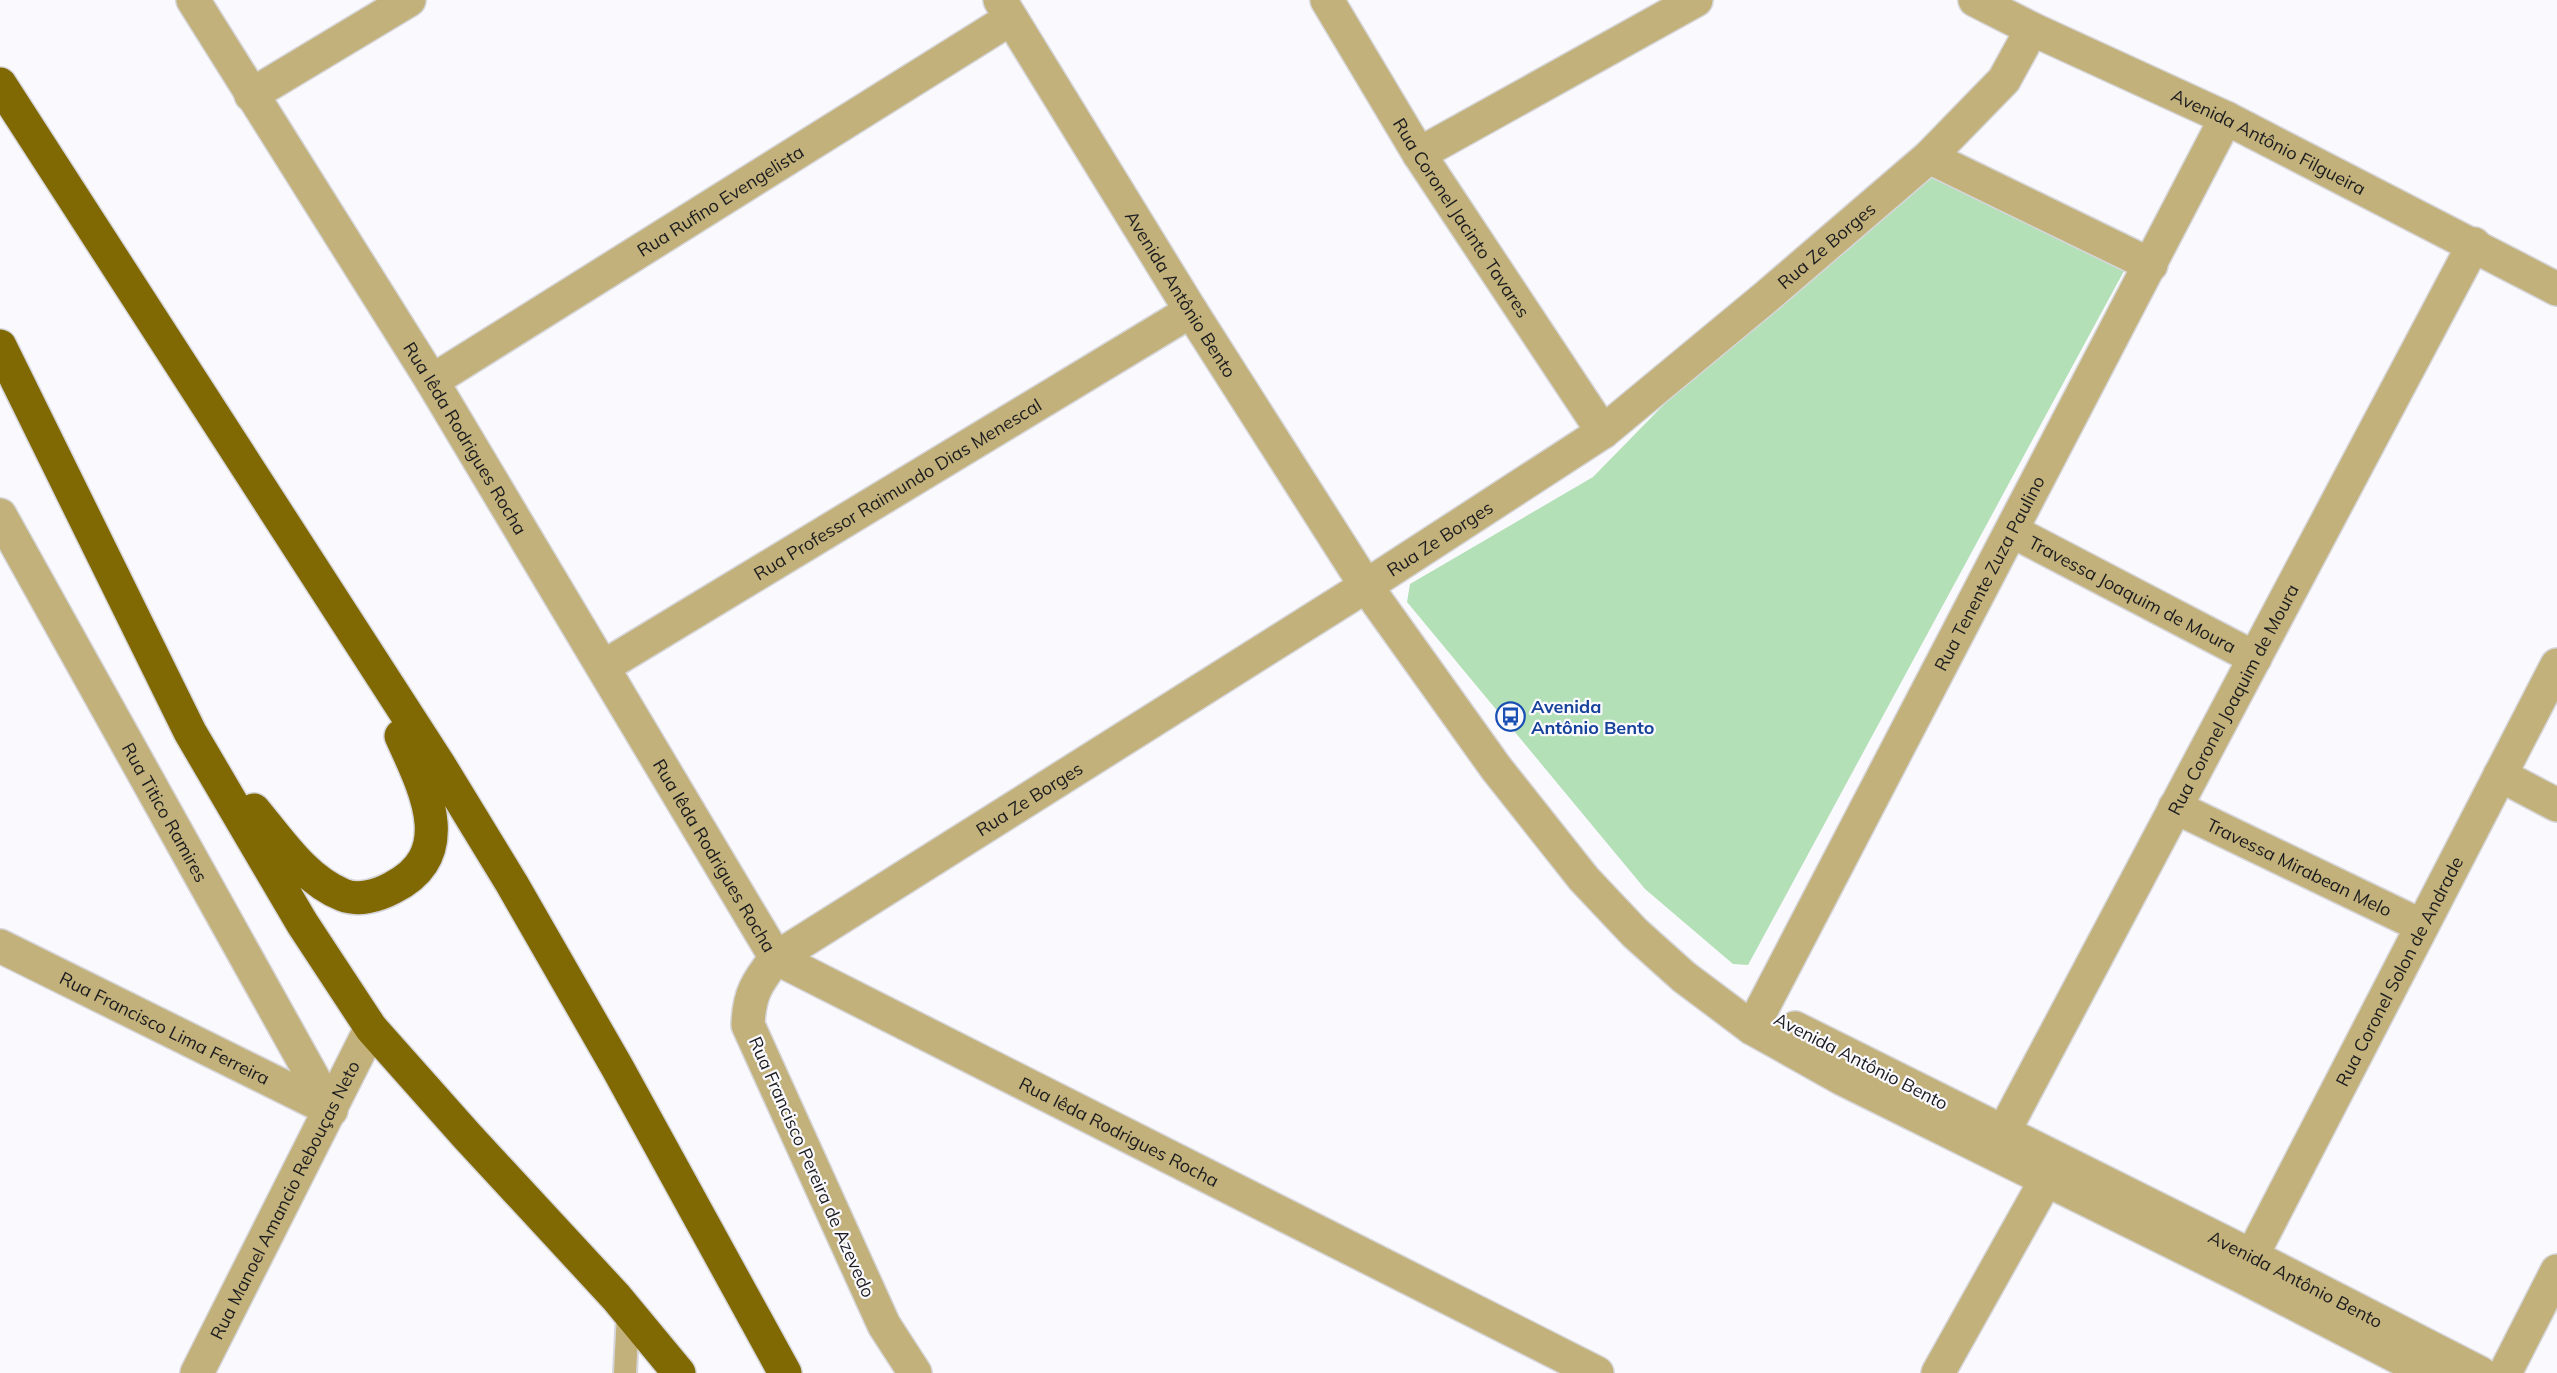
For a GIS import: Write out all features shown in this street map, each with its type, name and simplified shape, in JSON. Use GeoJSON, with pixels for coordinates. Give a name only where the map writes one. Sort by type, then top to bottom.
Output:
{"type":"FeatureCollection","features":[{"type":"Feature","properties":{"kind":"highway"},"geometry":{"type":"LineString","coordinates":[[0,84],[440,766],[512,884],[628,1087],[785,1373]]}},
{"type":"Feature","properties":{"kind":"highway"},"geometry":{"type":"LineString","coordinates":[[0,346],[190,732],[302,923],[371,1028],[628,1313],[679,1373]]}},
{"type":"Feature","properties":{"kind":"highway"},"geometry":{"type":"LineString","coordinates":[[190,732],[298,863],[324,884],[353,898],[387,891],[402,883],[417,869],[427,852],[433,832],[429,803],[360,643]]}},
{"type":"Feature","properties":{"kind":"street","name":"Rua Iêda Rodrigues Rocha"},"geometry":{"type":"LineString","coordinates":[[193,0],[432,381],[776,958],[1596,1373]]}},
{"type":"Feature","properties":{"kind":"street"},"geometry":{"type":"LineString","coordinates":[[251,94],[409,0]]}},
{"type":"Feature","properties":{"kind":"street","name":"Rua Coronel Jacinto Tavares"},"geometry":{"type":"LineString","coordinates":[[1327,0],[1419,154],[1603,432]]}},
{"type":"Feature","properties":{"kind":"street"},"geometry":{"type":"LineString","coordinates":[[1419,154],[1696,0]]}},
{"type":"Feature","properties":{"kind":"street","name":"Avenida Antônio Filgueira"},"geometry":{"type":"LineString","coordinates":[[1975,0],[2032,29],[2226,118],[2474,244],[2557,289]]}},
{"type":"Feature","properties":{"kind":"street","name":"Avenida Antônio Bento"},"geometry":{"type":"LineString","coordinates":[[1005,10],[1191,311],[1366,586],[1496,734],[1608,873],[1650,919],[1697,964],[1757,1019],[1843,1079],[1997,1143],[2246,1266],[2429,1373]]}},
{"type":"Feature","properties":{"kind":"street","name":"Rua Rufino Evengelista"},"geometry":{"type":"LineString","coordinates":[[432,381],[1005,10]]}},
{"type":"Feature","properties":{"kind":"street","name":"Rua Ze Borges"},"geometry":{"type":"LineString","coordinates":[[776,958],[1366,586],[1603,432],[1766,297],[1929,157],[2004,80],[2032,29]]}},
{"type":"Feature","properties":{"kind":"street","name":"Rua Tenente Zuza Paulino"},"geometry":{"type":"LineString","coordinates":[[1757,1019],[2226,118]]}},
{"type":"Feature","properties":{"kind":"street"},"geometry":{"type":"LineString","coordinates":[[1929,157],[2151,265]]}},
{"type":"Feature","properties":{"kind":"street","name":"Rua Coronel Joaquim de Moura"},"geometry":{"type":"LineString","coordinates":[[1997,1143],[2474,244]]}},
{"type":"Feature","properties":{"kind":"street","name":"Rua Professor Raimundo Dias Menescal"},"geometry":{"type":"LineString","coordinates":[[603,667],[1191,311]]}},
{"type":"Feature","properties":{"kind":"street","name":"Rua Titico Ramires"},"geometry":{"type":"LineString","coordinates":[[0,515],[331,1110]]}},
{"type":"Feature","properties":{"kind":"street","name":"Travessa Joaquim de Moura"},"geometry":{"type":"LineString","coordinates":[[2012,531],[2255,658]]}},
{"type":"Feature","properties":{"kind":"street","name":"Rua Coronel Solon de Andrade"},"geometry":{"type":"LineString","coordinates":[[2246,1266],[2557,665]]}},
{"type":"Feature","properties":{"kind":"street"},"geometry":{"type":"LineString","coordinates":[[2500,775],[2557,805]]}},
{"type":"Feature","properties":{"kind":"street","name":"Travessa Mirabean Melo"},"geometry":{"type":"LineString","coordinates":[[2175,807],[2422,926]]}},
{"type":"Feature","properties":{"kind":"street","name":"Rua Francisco Lima Ferreira"},"geometry":{"type":"LineString","coordinates":[[0,946],[331,1110]]}},
{"type":"Feature","properties":{"kind":"street","name":"Rua Francisco Pereira de Azevedo"},"geometry":{"type":"LineString","coordinates":[[776,958],[758,981],[749,1004],[748,1025],[761,1059],[884,1325],[915,1373]]}},
{"type":"Feature","properties":{"kind":"street","name":"Rua Manoel Amancio Rebouças Neto"},"geometry":{"type":"LineString","coordinates":[[197,1373],[371,1028]]}},
{"type":"Feature","properties":{"kind":"street","name":"Avenida Antônio Bento"},"geometry":{"type":"LineString","coordinates":[[1997,1143],[2046,1180],[2246,1266],[2480,1373]]}},
{"type":"Feature","properties":{"kind":"street"},"geometry":{"type":"LineString","coordinates":[[1938,1373],[2046,1180]]}},
{"type":"Feature","properties":{"kind":"street"},"geometry":{"type":"LineString","coordinates":[[2505,1373],[2557,1270]]}},
{"type":"Feature","properties":{"kind":"lane"},"geometry":{"type":"LineString","coordinates":[[625,1373],[628,1313]]}},
{"type":"Feature","properties":{"kind":"green space"},"geometry":{"type":"Polygon","coordinates":[[[1926,172],[2124,271],[1748,965],[1733,964],[1645,889],[1407,602],[1410,584],[1593,477],[1727,340],[1926,172]]]}},
{"type":"Feature","properties":{"kind":"place","name":"Avenida Antônio Bento"},"geometry":{"type":"Point","coordinates":[1510,716]}}]}
